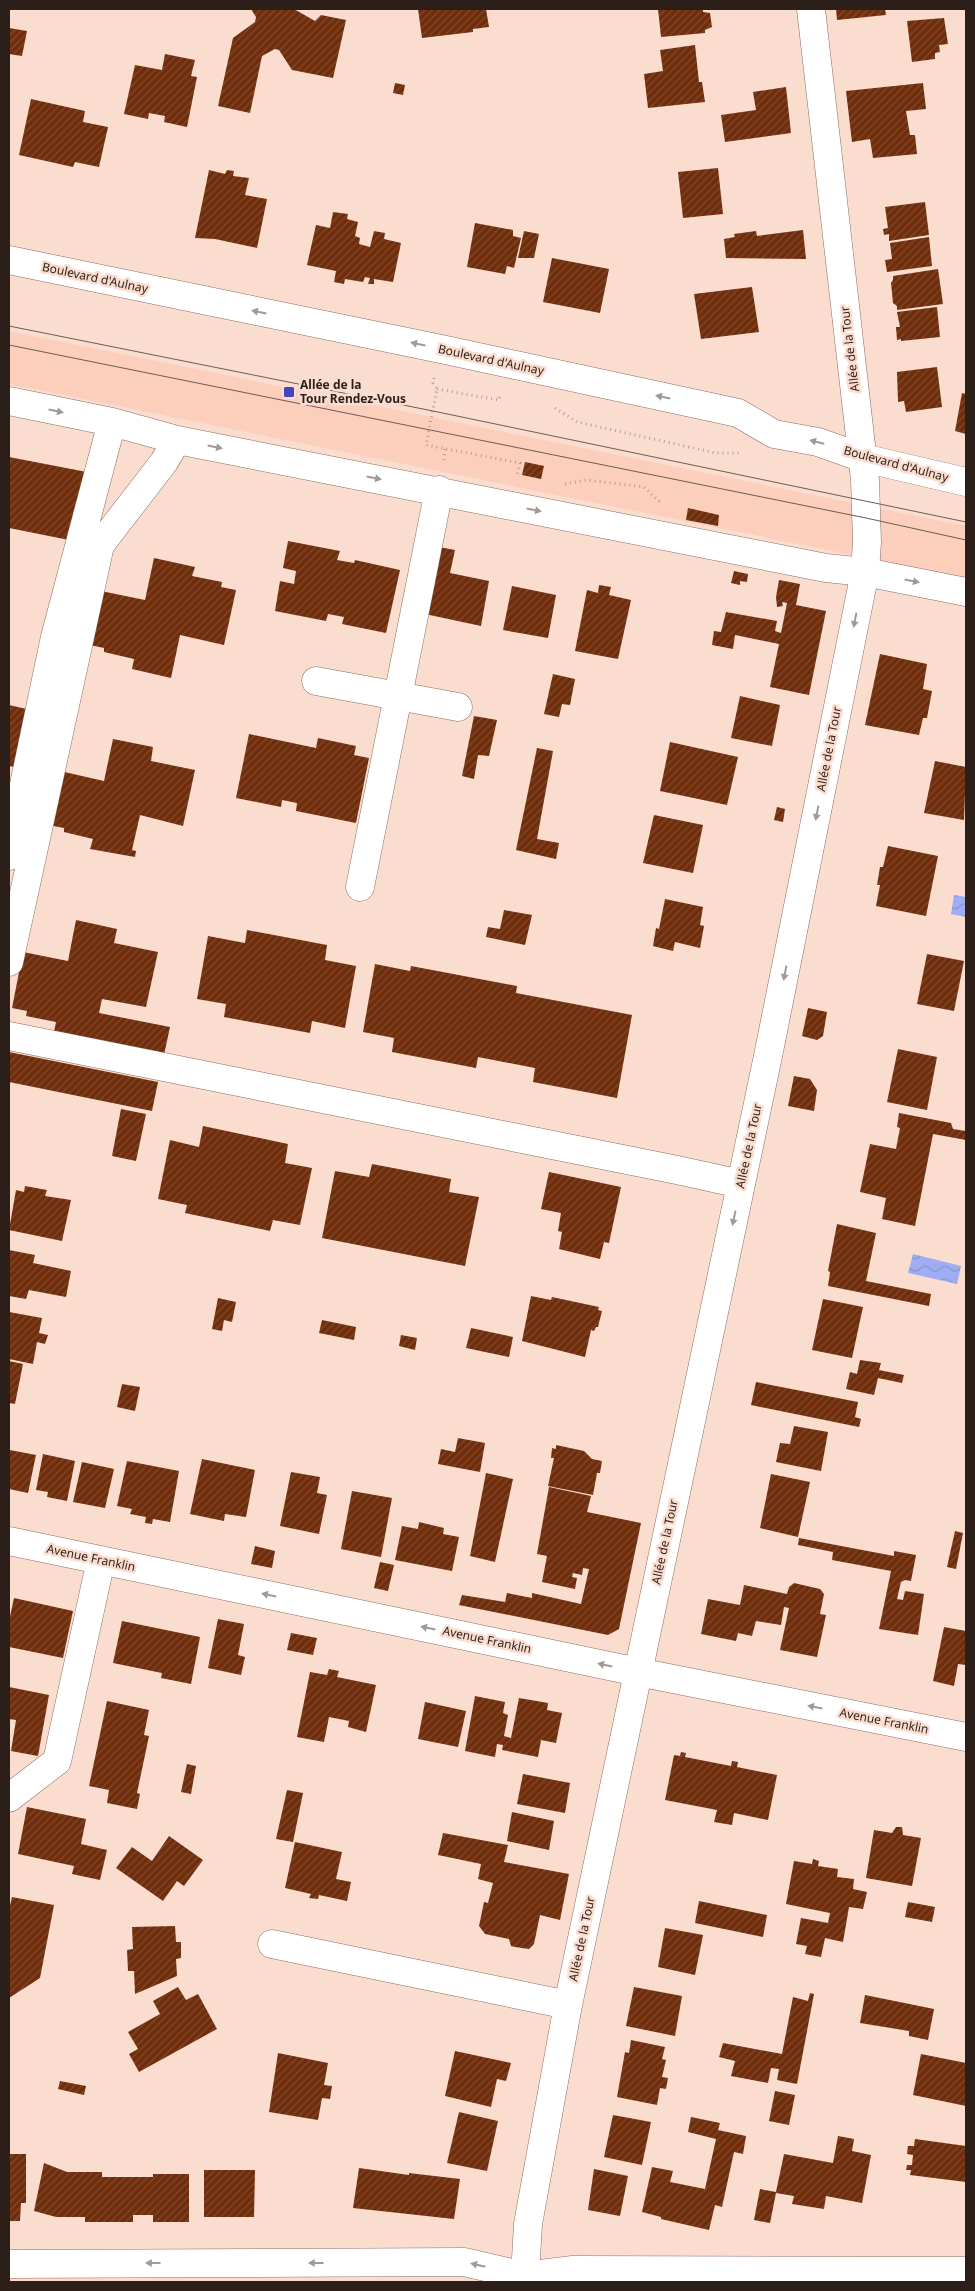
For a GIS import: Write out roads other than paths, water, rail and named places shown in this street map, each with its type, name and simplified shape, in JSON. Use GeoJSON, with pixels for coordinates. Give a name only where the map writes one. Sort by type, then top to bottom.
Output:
{"type":"FeatureCollection","features":[{"type":"Feature","properties":{"kind":"street","name":"Allée de la Tour"},"geometry":{"type":"LineString","coordinates":[[519,2279],[568,2005],[741,1184],[865,572],[867,542],[863,458],[811,9]]}},
{"type":"Feature","properties":{"kind":"street","name":"Boulevard d'Aulnay"},"geometry":{"type":"LineString","coordinates":[[9,260],[441,349],[738,413],[774,434],[818,442],[863,458],[966,482]]}},
{"type":"Feature","properties":{"kind":"street"},"geometry":{"type":"LineString","coordinates":[[9,401],[112,422],[177,440],[439,490],[826,568],[865,572],[966,592]]}},
{"type":"Feature","properties":{"kind":"street"},"geometry":{"type":"LineString","coordinates":[[9,856],[55,637],[112,422]]}},
{"type":"Feature","properties":{"kind":"street"},"geometry":{"type":"LineString","coordinates":[[9,962],[100,545],[164,462],[177,440]]}},
{"type":"Feature","properties":{"kind":"street"},"geometry":{"type":"LineString","coordinates":[[360,887],[439,490]]}},
{"type":"Feature","properties":{"kind":"street"},"geometry":{"type":"LineString","coordinates":[[316,681],[458,707]]}},
{"type":"Feature","properties":{"kind":"street"},"geometry":{"type":"LineString","coordinates":[[9,1036],[741,1184]]}},
{"type":"Feature","properties":{"kind":"street","name":"Avenue Franklin"},"geometry":{"type":"LineString","coordinates":[[9,1541],[638,1672],[966,1737]]}},
{"type":"Feature","properties":{"kind":"street"},"geometry":{"type":"LineString","coordinates":[[9,1798],[57,1761],[101,1560]]}},
{"type":"Feature","properties":{"kind":"street"},"geometry":{"type":"LineString","coordinates":[[272,1944],[568,2005]]}},
{"type":"Feature","properties":{"kind":"street"},"geometry":{"type":"LineString","coordinates":[[9,2264],[464,2262],[519,2279],[573,2270],[966,2271]]}},
{"type":"Feature","properties":{"kind":"water"},"geometry":{"type":"Polygon","coordinates":[[[954,895],[966,897],[966,917],[951,914],[954,895]]]}},
{"type":"Feature","properties":{"kind":"water"},"geometry":{"type":"Polygon","coordinates":[[[913,1254],[961,1266],[957,1284],[908,1273],[913,1254]]]}},
{"type":"Feature","properties":{"kind":"tram line"},"geometry":{"type":"LineString","coordinates":[[9,326],[433,411],[966,522]]}},
{"type":"Feature","properties":{"kind":"tram line"},"geometry":{"type":"LineString","coordinates":[[9,345],[866,518],[966,540]]}},
{"type":"Feature","properties":{"kind":"place","name":"Allée de la Tour Rendez-Vous"},"geometry":{"type":"Point","coordinates":[289,392]}}]}
